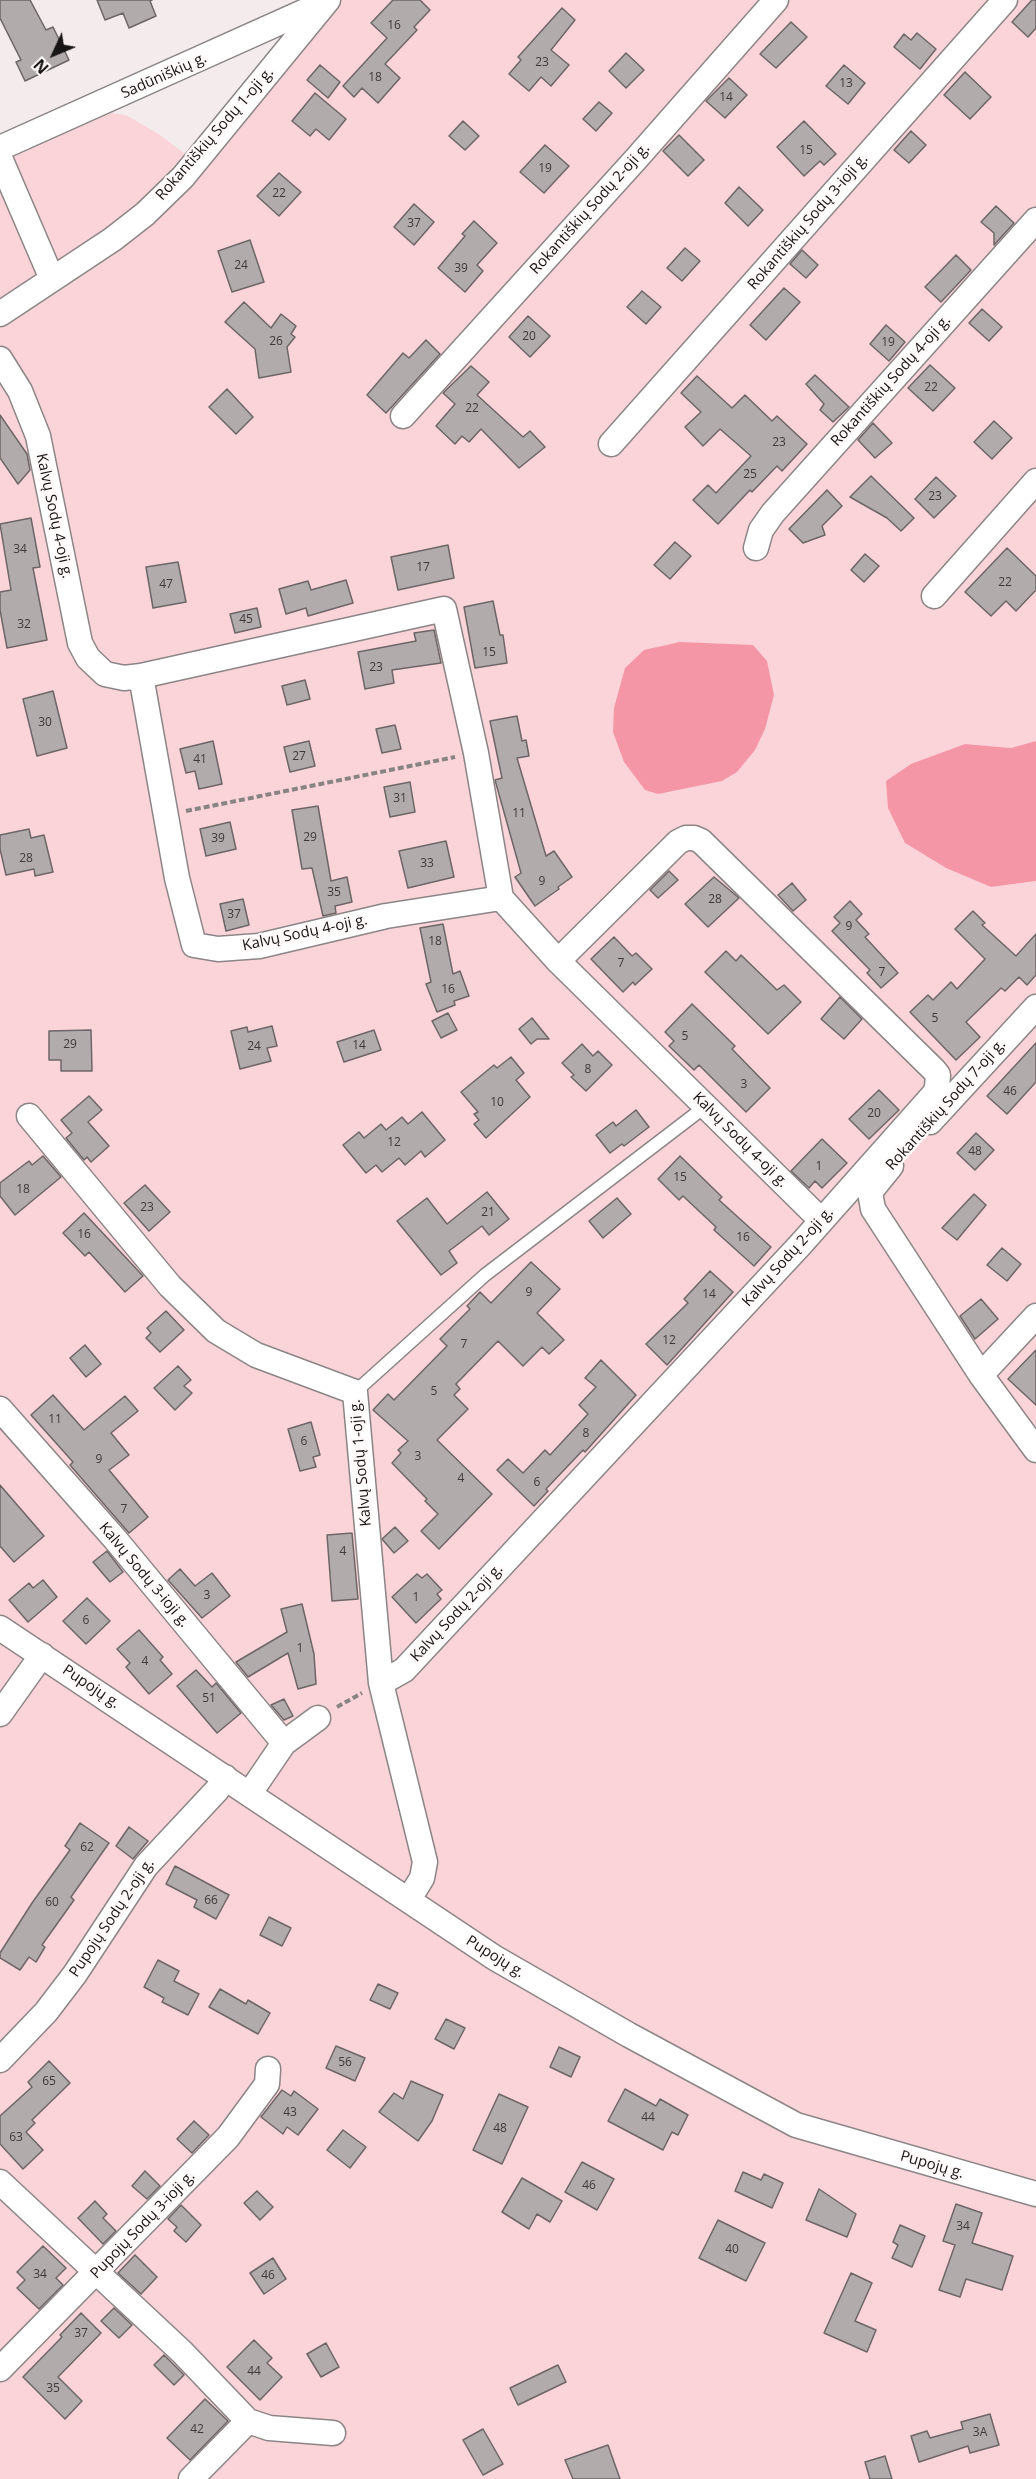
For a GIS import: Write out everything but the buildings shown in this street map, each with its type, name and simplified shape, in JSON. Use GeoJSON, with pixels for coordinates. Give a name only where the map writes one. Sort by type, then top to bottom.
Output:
{"type":"FeatureCollection","features":[{"type":"Feature","properties":{"kind":"street","name":"Rokantiškių Sodų 2-oji g."},"geometry":{"type":"LineString","coordinates":[[403,416],[636,159],[776,0]]}},
{"type":"Feature","properties":{"kind":"street","name":"Rokantiškių Sodų 3-ioji g."},"geometry":{"type":"LineString","coordinates":[[611,444],[1005,0]]}},
{"type":"Feature","properties":{"kind":"street","name":"Sadūniškių g."},"geometry":{"type":"LineString","coordinates":[[1,149],[327,1]]}},
{"type":"Feature","properties":{"kind":"street","name":"Rokantiškių Sodų 1-oji g."},"geometry":{"type":"LineString","coordinates":[[0,314],[113,239],[145,214],[183,177],[327,1]]}},
{"type":"Feature","properties":{"kind":"street"},"geometry":{"type":"LineString","coordinates":[[1,149],[52,279]]}},
{"type":"Feature","properties":{"kind":"street","name":"Rokantiškių Sodų 4-oji g."},"geometry":{"type":"LineString","coordinates":[[756,548],[761,530],[773,513],[1036,220]]}},
{"type":"Feature","properties":{"kind":"street","name":"Kalvų Sodų 4-oji g."},"geometry":{"type":"LineString","coordinates":[[0,359],[20,390],[38,436],[80,643],[88,658],[105,674],[124,678],[141,676],[177,878],[194,945],[218,949],[259,945],[386,916],[501,898],[558,962],[821,1220]]}},
{"type":"Feature","properties":{"kind":"street"},"geometry":{"type":"LineString","coordinates":[[934,596],[1036,481]]}},
{"type":"Feature","properties":{"kind":"street"},"geometry":{"type":"LineString","coordinates":[[141,676],[444,609],[476,753],[501,898]]}},
{"type":"Feature","properties":{"kind":"street","name":"Kalvų Sodų 2-oji g."},"geometry":{"type":"LineString","coordinates":[[381,1683],[404,1670],[801,1244],[935,1093],[939,1082],[938,1076],[701,841],[686,838],[678,842],[558,962]]}},
{"type":"Feature","properties":{"kind":"street","name":"Rokantiškių Sodų 7-oji g."},"geometry":{"type":"LineString","coordinates":[[981,1375],[873,1209],[870,1192],[873,1185],[1036,1006]]}},
{"type":"Feature","properties":{"kind":"street","name":"Kalvų Sodų 1-oji g."},"geometry":{"type":"LineString","coordinates":[[29,1116],[170,1286],[216,1331],[256,1355],[355,1392],[381,1683],[426,1862],[423,1878],[408,1899]]}},
{"type":"Feature","properties":{"kind":"street"},"geometry":{"type":"LineString","coordinates":[[1036,1316],[981,1375],[1036,1450]]}},
{"type":"Feature","properties":{"kind":"street","name":"Kalvų Sodų 3-ioji g."},"geometry":{"type":"LineString","coordinates":[[0,1409],[114,1539],[284,1743]]}},
{"type":"Feature","properties":{"kind":"street","name":"Pupojų g."},"geometry":{"type":"LineString","coordinates":[[0,1628],[250,1793],[495,1959],[629,2035],[796,2125],[1036,2194]]}},
{"type":"Feature","properties":{"kind":"street"},"geometry":{"type":"LineString","coordinates":[[0,1714],[42,1654]]}},
{"type":"Feature","properties":{"kind":"street"},"geometry":{"type":"LineString","coordinates":[[250,1793],[284,1743],[318,1718]]}},
{"type":"Feature","properties":{"kind":"street","name":"Pupojų Sodų 2-oji g."},"geometry":{"type":"LineString","coordinates":[[0,2060],[46,2012],[75,1974],[146,1866],[217,1790],[225,1777]]}},
{"type":"Feature","properties":{"kind":"street","name":"Pupojų Sodų 3-ioji g."},"geometry":{"type":"LineString","coordinates":[[0,2369],[96,2274],[228,2137],[267,2084],[268,2069]]}},
{"type":"Feature","properties":{"kind":"street"},"geometry":{"type":"LineString","coordinates":[[0,2182],[182,2352],[248,2421],[269,2428],[333,2433]]}},
{"type":"Feature","properties":{"kind":"street"},"geometry":{"type":"LineString","coordinates":[[191,2479],[248,2421]]}},
{"type":"Feature","properties":{"kind":"lane"},"geometry":{"type":"LineString","coordinates":[[355,1392],[485,1275],[705,1106]]}},
{"type":"Feature","properties":{"kind":"path"},"geometry":{"type":"LineString","coordinates":[[165,815],[476,753]]}},
{"type":"Feature","properties":{"kind":"path"},"geometry":{"type":"LineString","coordinates":[[318,1718],[381,1683]]}},
{"type":"Feature","properties":{"kind":"shaded area"},"geometry":{"type":"Polygon","coordinates":[[[321,0],[1036,0],[1036,741],[1011,748],[965,744],[905,843],[946,868],[991,887],[1036,881],[1036,2479],[0,2479],[0,163],[110,113],[126,115],[160,135],[189,157],[321,0]]]}},
{"type":"Feature","properties":{"kind":"shaded area"},"geometry":{"type":"Polygon","coordinates":[[[680,642],[753,645],[767,661],[774,695],[765,729],[755,750],[737,772],[722,781],[658,794],[645,790],[624,762],[613,732],[614,708],[625,668],[644,650],[680,642]]]}},
{"type":"Feature","properties":{"kind":"shaded area"},"geometry":{"type":"Polygon","coordinates":[[[1036,741],[1036,881],[991,887],[946,868],[905,843],[888,808],[886,781],[911,764],[965,744],[1011,748],[1036,741]]]}}]}
